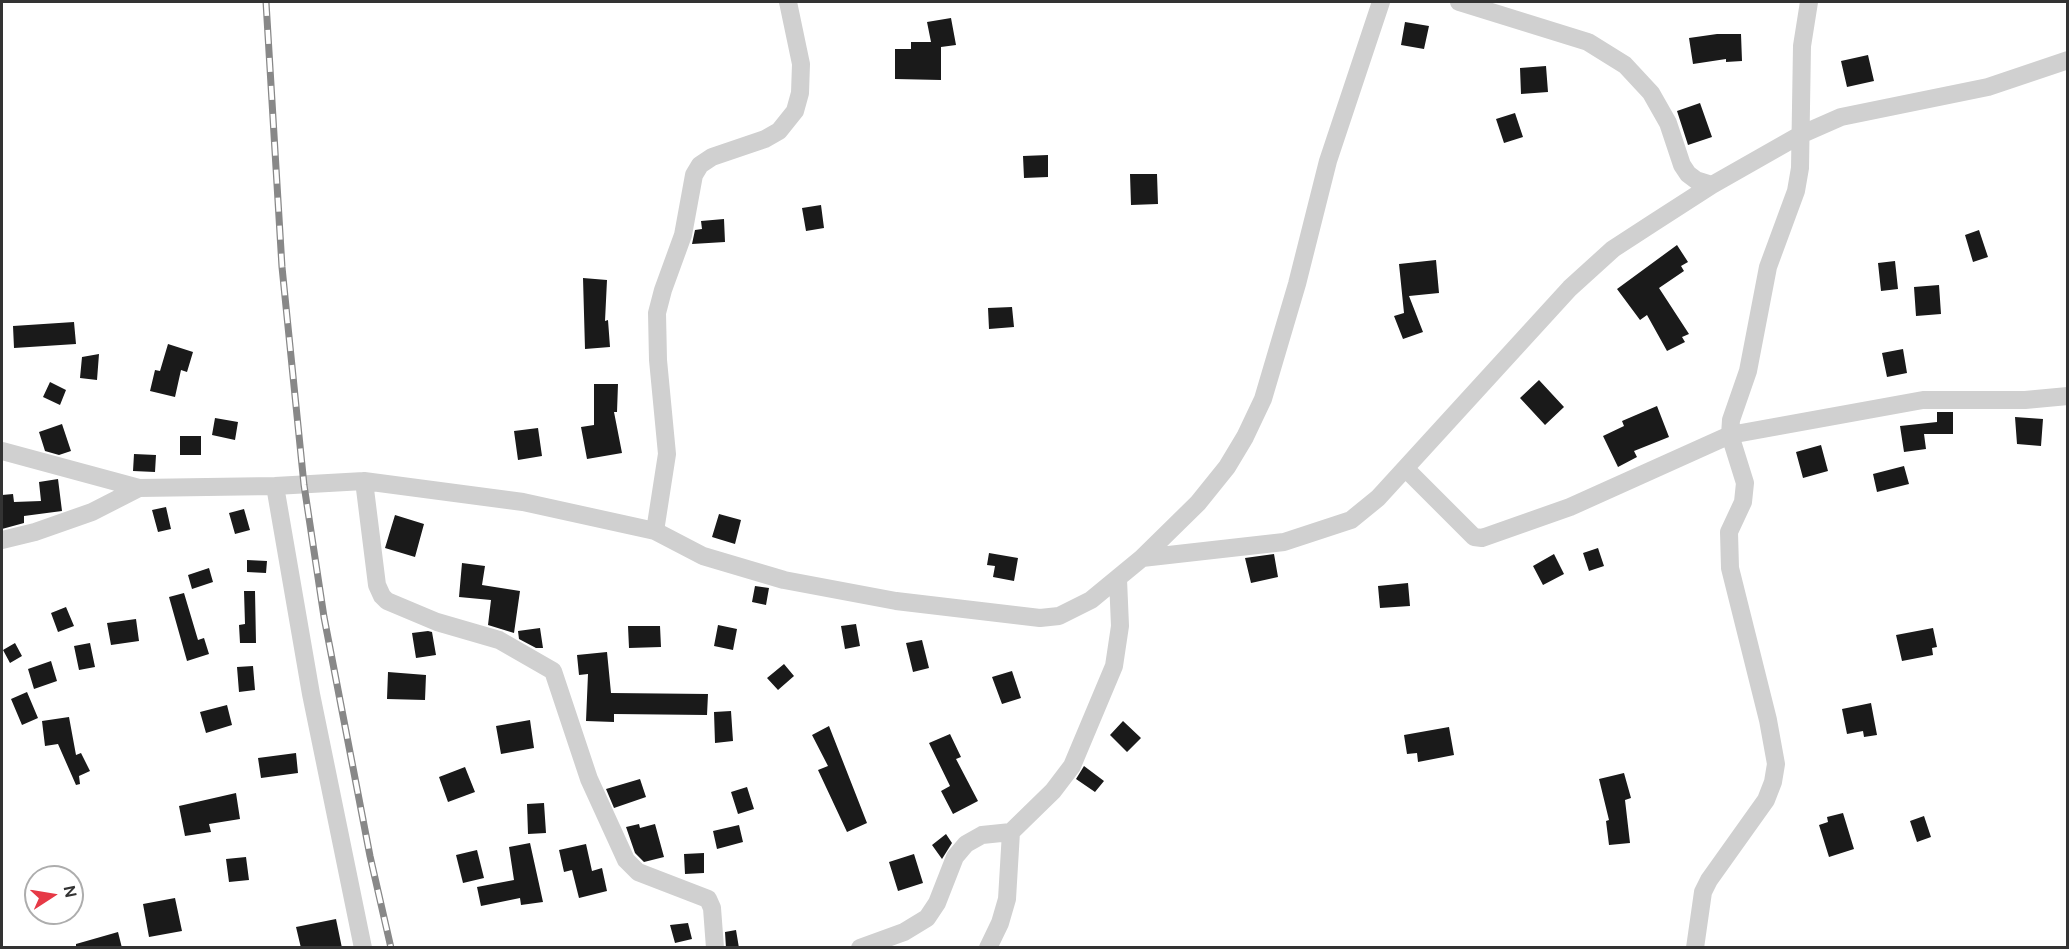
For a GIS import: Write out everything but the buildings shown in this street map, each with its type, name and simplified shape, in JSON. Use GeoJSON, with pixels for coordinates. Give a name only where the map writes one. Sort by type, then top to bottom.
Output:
{"type":"FeatureCollection","features":[{"type":"Feature","properties":{"kind":"street"},"geometry":{"type":"LineString","coordinates":[[655,531],[667,454],[658,360],[657,313],[683,235],[694,175],[700,165],[712,157],[779,131],[795,111],[800,93],[801,64],[788,2]]}},
{"type":"Feature","properties":{"kind":"street"},"geometry":{"type":"LineString","coordinates":[[2,451],[139,488],[364,482],[523,502],[655,531],[703,556],[784,580],[896,601],[1040,618],[1059,616],[1076,610],[1142,558],[1198,504],[1227,467],[1245,437],[1263,399],[1297,284],[1328,160],[1381,2]]}},
{"type":"Feature","properties":{"kind":"street"},"geometry":{"type":"LineString","coordinates":[[1459,2],[1588,42],[1624,65],[1651,93],[1668,123],[1682,165],[1688,174],[1696,180],[1712,185]]}},
{"type":"Feature","properties":{"kind":"street"},"geometry":{"type":"LineString","coordinates":[[1695,948],[1704,892],[1709,880],[1766,800],[1773,782],[1776,764],[1768,720],[1730,568],[1729,532],[1743,502],[1745,483],[1730,435],[1731,420],[1748,371],[1768,267],[1796,192],[1800,168],[1802,46],[1809,2]]}},
{"type":"Feature","properties":{"kind":"street"},"geometry":{"type":"LineString","coordinates":[[1142,558],[1284,542],[1351,520],[1367,509],[1406,469],[1570,288],[1613,249],[1712,185],[1800,135],[1840,117],[1988,87],[2067,60]]}},
{"type":"Feature","properties":{"kind":"street"},"geometry":{"type":"LineString","coordinates":[[1406,469],[1474,537],[1482,538],[1570,507],[1730,435],[1923,400],[2025,400],[2067,396]]}},
{"type":"Feature","properties":{"kind":"street"},"geometry":{"type":"LineString","coordinates":[[364,482],[377,585],[382,596],[387,601],[436,622],[499,640],[553,671],[589,779],[626,860],[638,872],[708,899],[712,908],[715,948]]}},
{"type":"Feature","properties":{"kind":"street"},"geometry":{"type":"LineString","coordinates":[[275,486],[313,706],[363,948]]}},
{"type":"Feature","properties":{"kind":"street"},"geometry":{"type":"LineString","coordinates":[[2,540],[35,532],[92,512],[139,488]]}},
{"type":"Feature","properties":{"kind":"street"},"geometry":{"type":"LineString","coordinates":[[860,948],[904,932],[927,918],[937,903],[955,857],[966,844],[982,835],[1011,832],[1053,791],[1072,766],[1092,724],[1114,666],[1120,626],[1118,579]]}},
{"type":"Feature","properties":{"kind":"street"},"geometry":{"type":"LineString","coordinates":[[988,948],[1000,923],[1007,899],[1011,832]]}},
{"type":"Feature","properties":{"kind":"railway"},"geometry":{"type":"LineString","coordinates":[[266,2],[282,267],[304,485],[324,617],[370,856],[391,948]]}}]}
